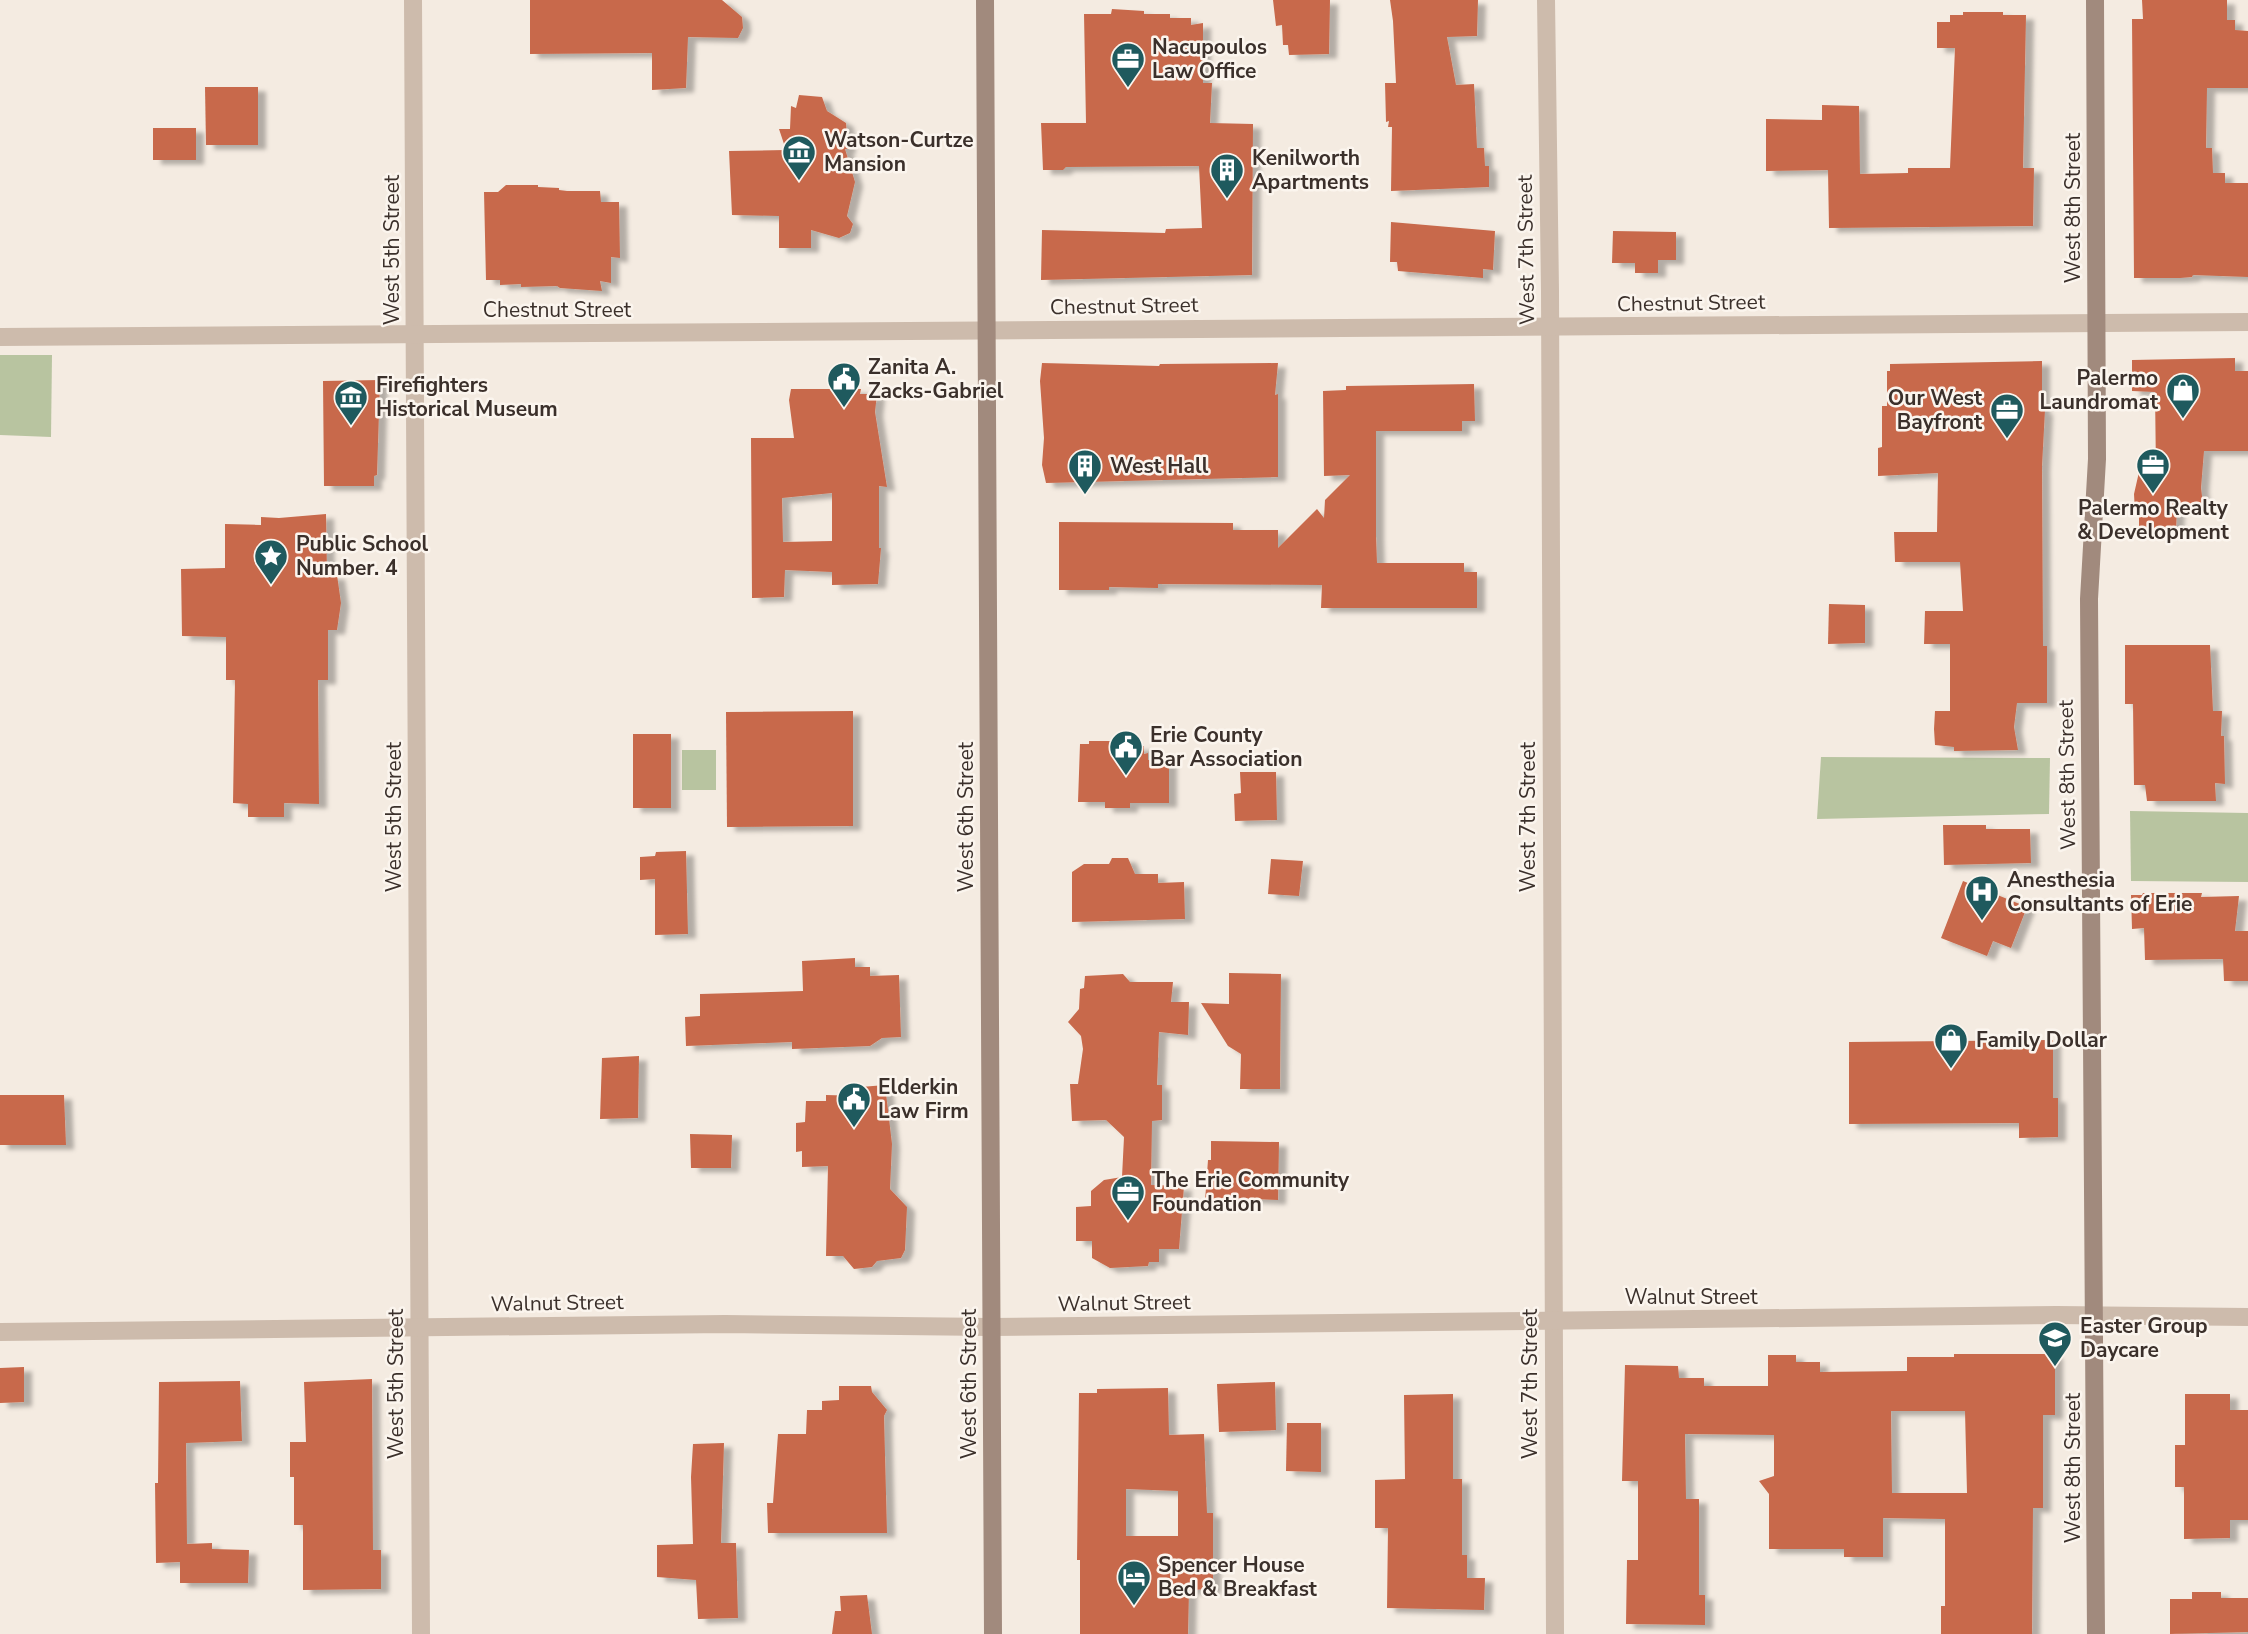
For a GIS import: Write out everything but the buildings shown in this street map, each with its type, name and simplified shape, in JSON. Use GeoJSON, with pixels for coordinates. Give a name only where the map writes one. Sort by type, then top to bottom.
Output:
{"type":"FeatureCollection","features":[{"type":"Feature","properties":{"kind":"main road","name":"West 6th Street"},"geometry":{"type":"LineString","coordinates":[[985,0],[993,1634]]}},
{"type":"Feature","properties":{"kind":"main road","name":"West 8th Street"},"geometry":{"type":"LineString","coordinates":[[2095,0],[2097,459],[2088,599],[2096,1634]]}},
{"type":"Feature","properties":{"kind":"street","name":"West 5th Street"},"geometry":{"type":"LineString","coordinates":[[413,0],[421,1634]]}},
{"type":"Feature","properties":{"kind":"street","name":"West 7th Street"},"geometry":{"type":"LineString","coordinates":[[1546,0],[1550,326],[1555,1634]]}},
{"type":"Feature","properties":{"kind":"street","name":"Chestnut Street"},"geometry":{"type":"LineString","coordinates":[[0,337],[2248,321]]}},
{"type":"Feature","properties":{"kind":"street","name":"Walnut Street"},"geometry":{"type":"LineString","coordinates":[[0,1332],[725,1324],[991,1327],[2057,1315],[2248,1317]]}},
{"type":"Feature","properties":{"kind":"green space"},"geometry":{"type":"Polygon","coordinates":[[[0,355],[52,355],[51,437],[0,435],[0,355]]]}},
{"type":"Feature","properties":{"kind":"green space"},"geometry":{"type":"Polygon","coordinates":[[[682,750],[716,750],[716,790],[682,790],[682,750]]]}},
{"type":"Feature","properties":{"kind":"green space"},"geometry":{"type":"Polygon","coordinates":[[[1821,757],[2050,758],[2049,814],[1817,819],[1821,757]]]}},
{"type":"Feature","properties":{"kind":"green space"},"geometry":{"type":"Polygon","coordinates":[[[2130,811],[2248,813],[2248,882],[2131,881],[2130,811]]]}},
{"type":"Feature","properties":{"kind":"place","name":"Nacupoulos Law Office"},"geometry":{"type":"Point","coordinates":[1128,89]}},
{"type":"Feature","properties":{"kind":"place","name":"Watson-Curtze Mansion"},"geometry":{"type":"Point","coordinates":[799,182]}},
{"type":"Feature","properties":{"kind":"place","name":"Kenilworth Apartments"},"geometry":{"type":"Point","coordinates":[1227,200]}},
{"type":"Feature","properties":{"kind":"place","name":"Zanita A. Zacks-Gabriel"},"geometry":{"type":"Point","coordinates":[844,409]}},
{"type":"Feature","properties":{"kind":"place","name":"Palermo Laundromat"},"geometry":{"type":"Point","coordinates":[2183,420]}},
{"type":"Feature","properties":{"kind":"place","name":"Firefighters Historical Museum"},"geometry":{"type":"Point","coordinates":[351,427]}},
{"type":"Feature","properties":{"kind":"place","name":"Our West Bayfront"},"geometry":{"type":"Point","coordinates":[2007,440]}},
{"type":"Feature","properties":{"kind":"place","name":"Palermo Realty & Development"},"geometry":{"type":"Point","coordinates":[2153,495]}},
{"type":"Feature","properties":{"kind":"place","name":"West Hall"},"geometry":{"type":"Point","coordinates":[1085,496]}},
{"type":"Feature","properties":{"kind":"place","name":"Public School Number. 4"},"geometry":{"type":"Point","coordinates":[271,586]}},
{"type":"Feature","properties":{"kind":"place","name":"Erie County Bar Association"},"geometry":{"type":"Point","coordinates":[1126,777]}},
{"type":"Feature","properties":{"kind":"place","name":"Anesthesia Consultants of Erie"},"geometry":{"type":"Point","coordinates":[1982,922]}},
{"type":"Feature","properties":{"kind":"place","name":"Family Dollar"},"geometry":{"type":"Point","coordinates":[1951,1070]}},
{"type":"Feature","properties":{"kind":"place","name":"Elderkin Law Firm"},"geometry":{"type":"Point","coordinates":[854,1129]}},
{"type":"Feature","properties":{"kind":"place","name":"The Erie Community Foundation"},"geometry":{"type":"Point","coordinates":[1128,1222]}},
{"type":"Feature","properties":{"kind":"place","name":"Easter Group Daycare"},"geometry":{"type":"Point","coordinates":[2055,1368]}},
{"type":"Feature","properties":{"kind":"place","name":"Spencer House Bed & Breakfast"},"geometry":{"type":"Point","coordinates":[1134,1607]}}]}
